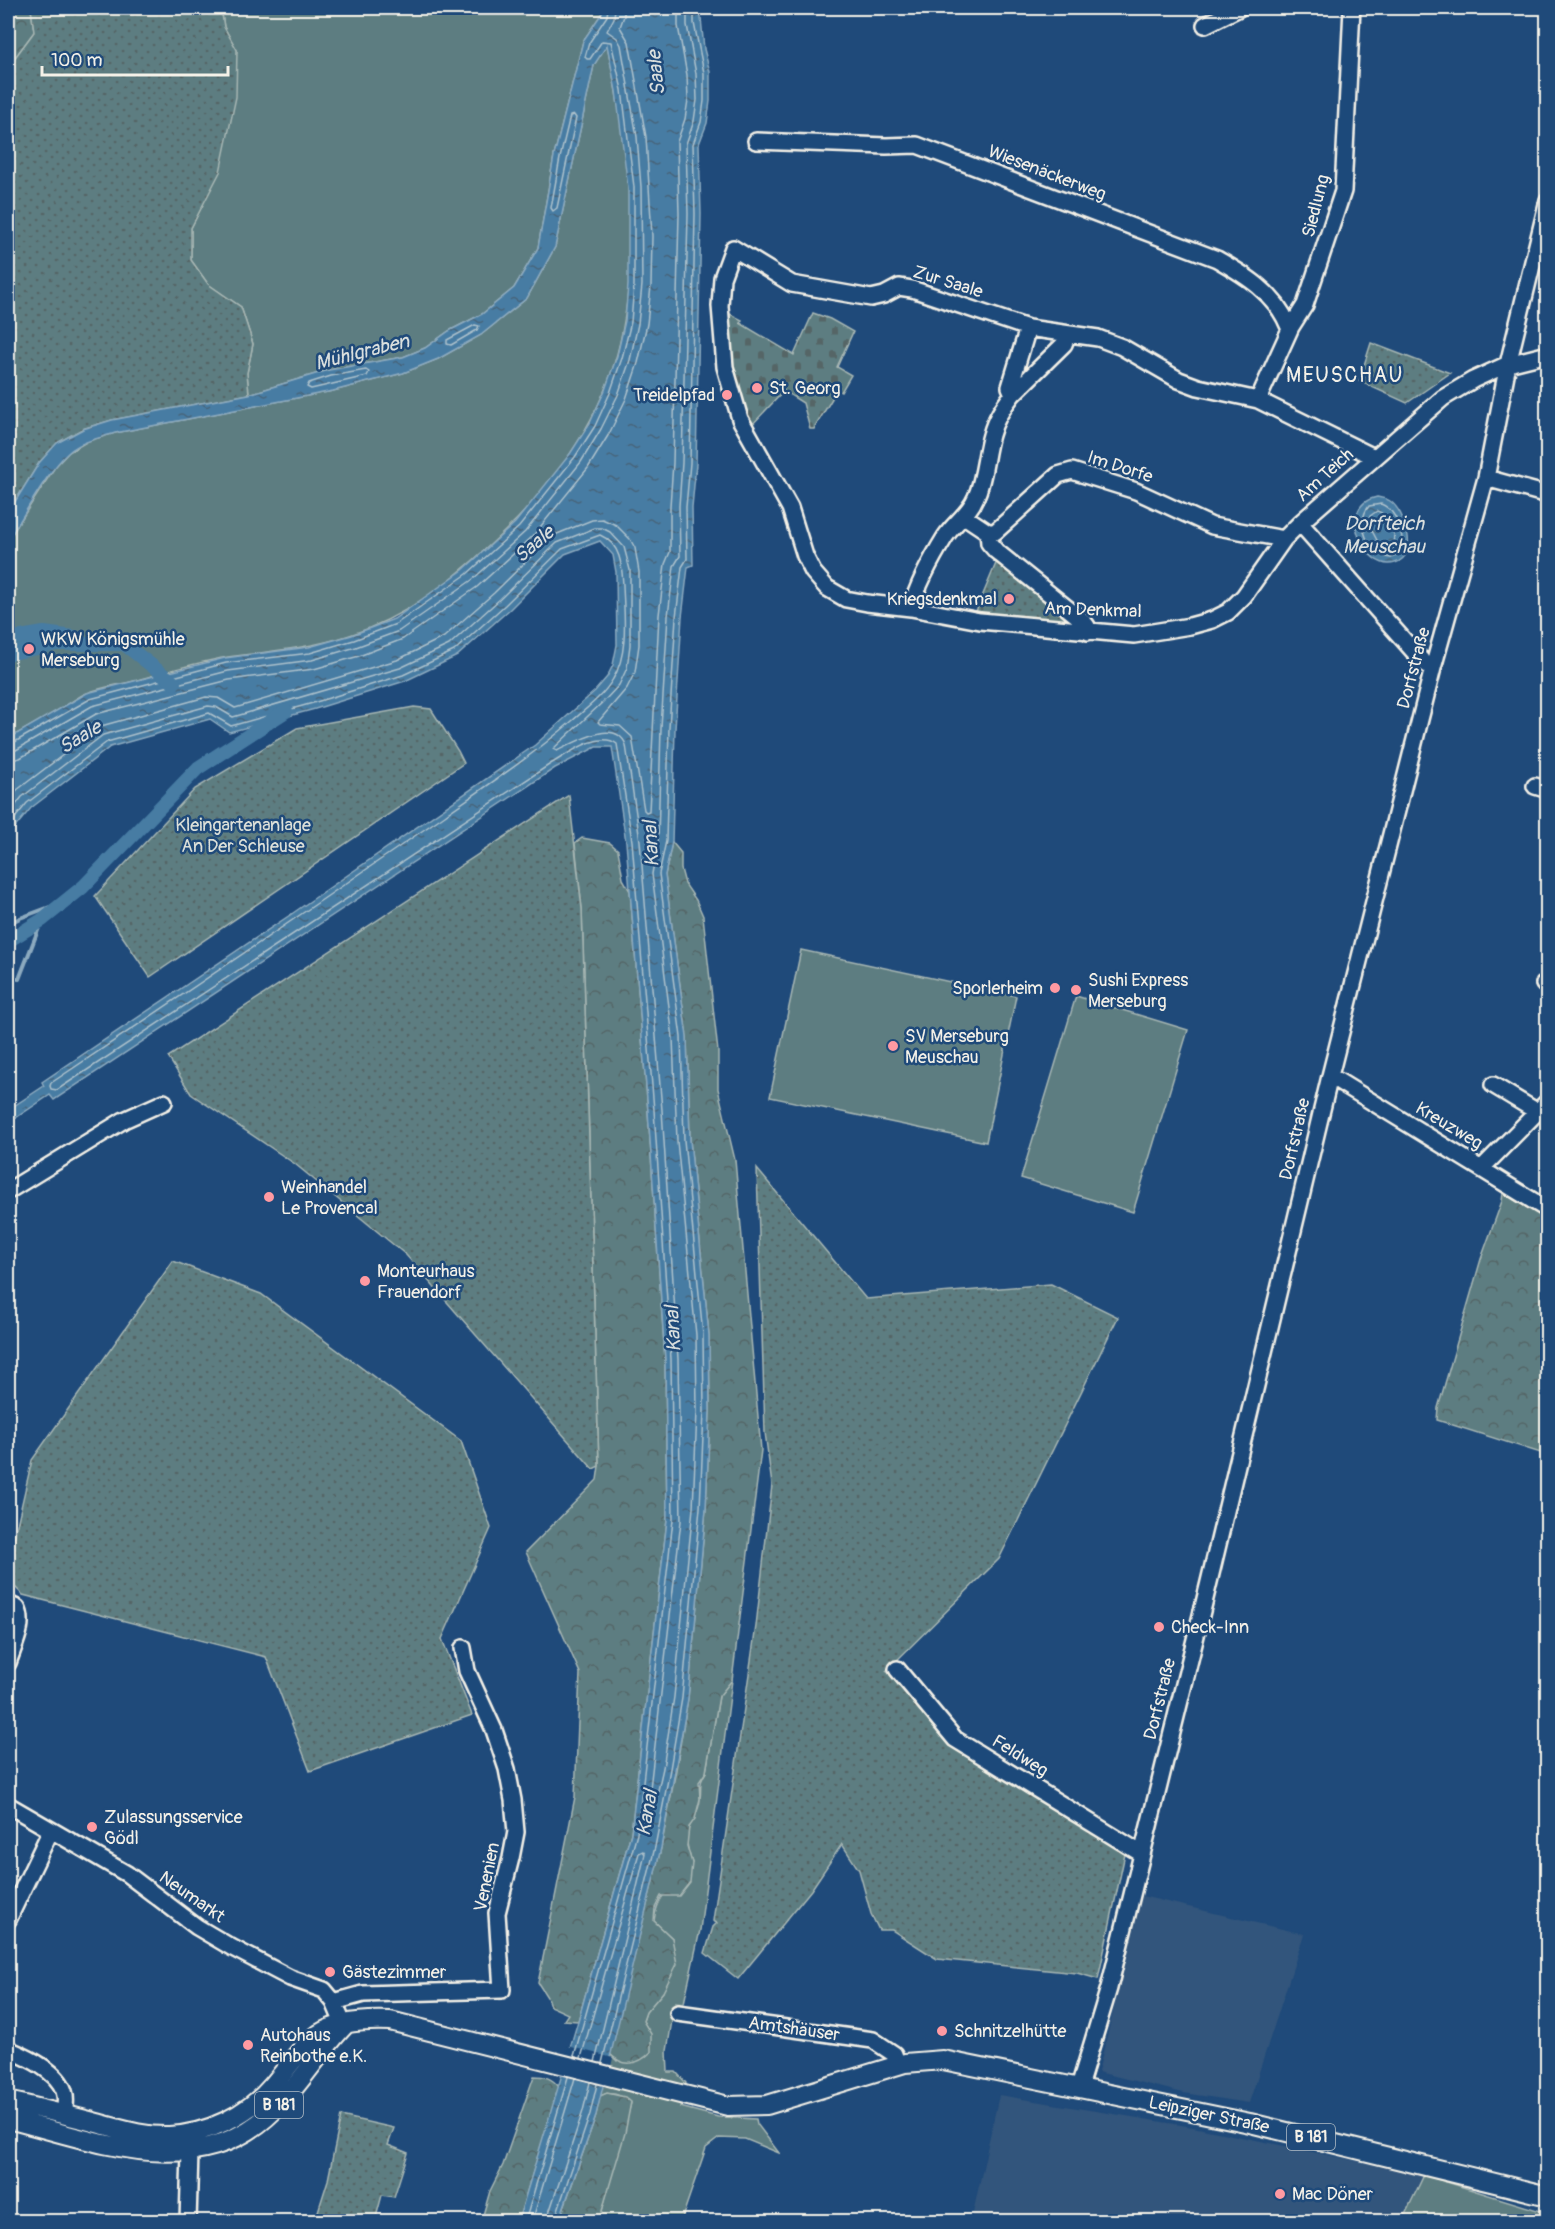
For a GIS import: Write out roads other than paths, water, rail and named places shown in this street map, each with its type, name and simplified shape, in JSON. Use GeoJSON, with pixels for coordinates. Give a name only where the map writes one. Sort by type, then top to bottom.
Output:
{"type":"FeatureCollection","features":[{"type":"Feature","properties":{"kind":"main road","name":"B 181"},"geometry":{"type":"LineString","coordinates":[[8,2101],[153,2136],[188,2133],[222,2123],[249,2107],[273,2086],[305,2046],[320,2033],[359,2021],[390,2021],[728,2106],[767,2105],[898,2065],[923,2060],[943,2060],[1079,2087]]}},
{"type":"Feature","properties":{"kind":"main road","name":"B 181"},"geometry":{"type":"LineString","coordinates":[[8,2119],[131,2150],[169,2154],[214,2146],[236,2137],[271,2113],[286,2098],[344,2026]]}},
{"type":"Feature","properties":{"kind":"main road","name":"Leipziger Straße"},"geometry":{"type":"LineString","coordinates":[[1079,2087],[1327,2141],[1548,2196]]}},
{"type":"Feature","properties":{"kind":"street"},"geometry":{"type":"LineString","coordinates":[[1205,25],[1239,8]]}},
{"type":"Feature","properties":{"kind":"street","name":"Siedlung"},"geometry":{"type":"LineString","coordinates":[[1258,400],[1291,327],[1305,305],[1343,191],[1352,8]]}},
{"type":"Feature","properties":{"kind":"street","name":"Wiesenäckerweg"},"geometry":{"type":"LineString","coordinates":[[756,141],[917,145],[1217,259],[1261,288],[1276,302],[1291,327]]}},
{"type":"Feature","properties":{"kind":"street","name":"Dorfstraße"},"geometry":{"type":"LineString","coordinates":[[1079,2087],[1097,2020],[1109,1988],[1330,1076],[1434,668],[1486,478],[1508,364],[1548,200]]}},
{"type":"Feature","properties":{"kind":"street","name":"Zur Saale"},"geometry":{"type":"LineString","coordinates":[[911,608],[846,598],[828,588],[813,572],[805,556],[790,508],[740,419],[725,367],[720,306],[722,278],[733,248],[792,284],[871,298],[884,295],[899,287],[912,289],[1028,328],[1098,338],[1122,347],[1179,380],[1198,387],[1258,400],[1374,457]]}},
{"type":"Feature","properties":{"kind":"street"},"geometry":{"type":"LineString","coordinates":[[1013,394],[1010,387],[1028,328]]}},
{"type":"Feature","properties":{"kind":"street"},"geometry":{"type":"LineString","coordinates":[[911,608],[915,595],[945,537],[971,508],[981,484],[991,434],[1002,408],[1013,394],[1064,344],[1068,334]]}},
{"type":"Feature","properties":{"kind":"street","name":"Am Teich"},"geometry":{"type":"LineString","coordinates":[[1434,668],[1424,663],[1300,523],[1443,398],[1473,380],[1508,364],[1548,354]]}},
{"type":"Feature","properties":{"kind":"street","name":"Im Dorfe"},"geometry":{"type":"LineString","coordinates":[[988,532],[995,532],[1001,528],[1041,488],[1058,475],[1072,471],[1136,491],[1212,526],[1284,539]]}},
{"type":"Feature","properties":{"kind":"street"},"geometry":{"type":"LineString","coordinates":[[1486,478],[1548,495]]}},
{"type":"Feature","properties":{"kind":"street"},"geometry":{"type":"LineString","coordinates":[[964,516],[988,532],[989,543],[996,551],[1082,620],[1088,632]]}},
{"type":"Feature","properties":{"kind":"street","name":"Am Denkmal"},"geometry":{"type":"LineString","coordinates":[[911,608],[980,621],[1134,635],[1190,626],[1212,620],[1228,612],[1244,596],[1284,539],[1300,523]]}},
{"type":"Feature","properties":{"kind":"street","name":"Kreuzweg"},"geometry":{"type":"LineString","coordinates":[[1330,1076],[1548,1210]]}},
{"type":"Feature","properties":{"kind":"street"},"geometry":{"type":"LineString","coordinates":[[1481,1169],[1542,1106],[1494,1085]]}},
{"type":"Feature","properties":{"kind":"street"},"geometry":{"type":"LineString","coordinates":[[8,1191],[124,1120],[164,1102]]}},
{"type":"Feature","properties":{"kind":"street"},"geometry":{"type":"LineString","coordinates":[[8,1604],[17,1608],[20,1616],[18,1637],[8,1663]]}},
{"type":"Feature","properties":{"kind":"street","name":"Venenien"},"geometry":{"type":"LineString","coordinates":[[334,2002],[363,1994],[502,1990],[497,1913],[512,1858],[516,1832],[513,1800],[507,1769],[495,1730],[467,1671],[463,1648]]}},
{"type":"Feature","properties":{"kind":"street","name":"Feldweg"},"geometry":{"type":"LineString","coordinates":[[897,1669],[955,1739],[1142,1854]]}},
{"type":"Feature","properties":{"kind":"street","name":"Neumarkt"},"geometry":{"type":"LineString","coordinates":[[8,1805],[127,1874],[198,1927],[290,1978],[324,1990],[334,2002]]}},
{"type":"Feature","properties":{"kind":"street"},"geometry":{"type":"LineString","coordinates":[[8,1920],[51,1830]]}},
{"type":"Feature","properties":{"kind":"street"},"geometry":{"type":"LineString","coordinates":[[334,2002],[344,2026]]}},
{"type":"Feature","properties":{"kind":"street","name":"Amtshäuser"},"geometry":{"type":"LineString","coordinates":[[678,2013],[873,2040],[894,2054],[898,2065]]}},
{"type":"Feature","properties":{"kind":"street"},"geometry":{"type":"LineString","coordinates":[[8,2049],[34,2061],[64,2089],[66,2100],[64,2115]]}},
{"type":"Feature","properties":{"kind":"street"},"geometry":{"type":"LineString","coordinates":[[188,2133],[190,2152],[188,2222]]}},
{"type":"Feature","properties":{"kind":"water"},"geometry":{"type":"Polygon","coordinates":[[[602,8],[700,8],[704,49],[710,72],[707,123],[699,144],[701,214],[696,464],[692,507],[693,565],[688,567],[682,617],[675,729],[672,842],[665,875],[687,1037],[690,1140],[709,1335],[710,1411],[706,1509],[688,1699],[661,1848],[596,2115],[559,2221],[518,2221],[631,1833],[667,1520],[665,1359],[648,1111],[626,842],[612,747],[596,747],[555,768],[54,1100],[50,1095],[8,1123],[8,1110],[44,1086],[42,1082],[293,913],[535,745],[595,691],[607,677],[613,665],[617,645],[616,572],[613,555],[600,541],[565,554],[510,609],[457,656],[405,681],[315,709],[229,732],[210,719],[110,747],[31,808],[8,836],[8,739],[87,693],[225,658],[309,647],[352,635],[394,619],[463,570],[515,523],[570,454],[590,423],[617,356],[625,321],[628,285],[628,188],[616,91],[607,45],[594,65],[555,247],[527,298],[481,335],[438,359],[403,373],[333,391],[115,433],[85,442],[69,452],[52,470],[8,540],[8,513],[39,463],[57,443],[83,429],[112,420],[249,394],[329,370],[403,357],[425,348],[449,331],[482,314],[514,288],[538,248],[554,156],[583,41],[602,13],[602,8]]]}},
{"type":"Feature","properties":{"kind":"water","name":"Dorfteich Meuschau"},"geometry":{"type":"Polygon","coordinates":[[[1377,497],[1388,500],[1396,506],[1408,533],[1407,552],[1403,559],[1395,563],[1384,563],[1374,558],[1365,549],[1359,537],[1356,524],[1358,513],[1364,503],[1377,497]]]}},
{"type":"Feature","properties":{"kind":"waterway"},"geometry":{"type":"LineString","coordinates":[[8,639],[44,633],[74,637]]}},
{"type":"Feature","properties":{"kind":"waterway"},"geometry":{"type":"LineString","coordinates":[[8,654],[57,644],[124,644],[174,683]]}},
{"type":"Feature","properties":{"kind":"waterway"},"geometry":{"type":"LineString","coordinates":[[8,941],[42,920],[83,887],[198,768],[286,711]]}},
{"type":"Feature","properties":{"kind":"waterway"},"geometry":{"type":"LineString","coordinates":[[8,924],[63,902]]}},
{"type":"Feature","properties":{"kind":"waterway"},"geometry":{"type":"LineString","coordinates":[[8,977],[19,979],[42,920]]}},
{"type":"Feature","properties":{"kind":"place","name":"St. Georg"},"geometry":{"type":"Point","coordinates":[757,388]}},
{"type":"Feature","properties":{"kind":"place","name":"Treidelpfad"},"geometry":{"type":"Point","coordinates":[727,395]}},
{"type":"Feature","properties":{"kind":"place","name":"Kriegsdenkmal"},"geometry":{"type":"Point","coordinates":[1009,599]}},
{"type":"Feature","properties":{"kind":"place","name":"WKW Königsmühle Merseburg"},"geometry":{"type":"Point","coordinates":[29,649]}},
{"type":"Feature","properties":{"kind":"place","name":"Sporlerheim"},"geometry":{"type":"Point","coordinates":[1055,988]}},
{"type":"Feature","properties":{"kind":"place","name":"Sushi Express Merseburg"},"geometry":{"type":"Point","coordinates":[1076,990]}},
{"type":"Feature","properties":{"kind":"place","name":"SV Merseburg Meuschau"},"geometry":{"type":"Point","coordinates":[893,1046]}},
{"type":"Feature","properties":{"kind":"place","name":"Weinhandel Le Provencal"},"geometry":{"type":"Point","coordinates":[269,1197]}},
{"type":"Feature","properties":{"kind":"place","name":"Monteurhaus Frauendorf"},"geometry":{"type":"Point","coordinates":[365,1281]}},
{"type":"Feature","properties":{"kind":"place","name":"Check-Inn"},"geometry":{"type":"Point","coordinates":[1159,1627]}},
{"type":"Feature","properties":{"kind":"place","name":"Zulassungsservice Gödl"},"geometry":{"type":"Point","coordinates":[92,1827]}},
{"type":"Feature","properties":{"kind":"place","name":"Gästezimmer"},"geometry":{"type":"Point","coordinates":[330,1972]}},
{"type":"Feature","properties":{"kind":"place","name":"Schnitzelhütte"},"geometry":{"type":"Point","coordinates":[942,2031]}},
{"type":"Feature","properties":{"kind":"place","name":"Autohaus Reinbothe e.K."},"geometry":{"type":"Point","coordinates":[248,2045]}},
{"type":"Feature","properties":{"kind":"place","name":"Mac Döner"},"geometry":{"type":"Point","coordinates":[1280,2194]}},
{"type":"Feature","properties":{"kind":"district","name":"MEUSCHAU"},"geometry":{"type":"Point","coordinates":[1345,375]}},
{"type":"Feature","properties":{"kind":"water label","name":"Saale"},"geometry":{"type":"Point","coordinates":[656,73]}},
{"type":"Feature","properties":{"kind":"water label","name":"Mühlgraben"},"geometry":{"type":"Point","coordinates":[362,352]}},
{"type":"Feature","properties":{"kind":"water label","name":"Saale"},"geometry":{"type":"Point","coordinates":[534,544]}},
{"type":"Feature","properties":{"kind":"water label","name":"Saale"},"geometry":{"type":"Point","coordinates":[80,737]}},
{"type":"Feature","properties":{"kind":"water label","name":"Kanal"},"geometry":{"type":"Point","coordinates":[651,844]}},
{"type":"Feature","properties":{"kind":"water label","name":"Kanal"},"geometry":{"type":"Point","coordinates":[673,1329]}},
{"type":"Feature","properties":{"kind":"water label","name":"Kanal"},"geometry":{"type":"Point","coordinates":[647,1813]}},
{"type":"Feature","properties":{"kind":"park label","name":"Kleingartenanlage An Der Schleuse"},"geometry":{"type":"Point","coordinates":[243,835]}}]}
